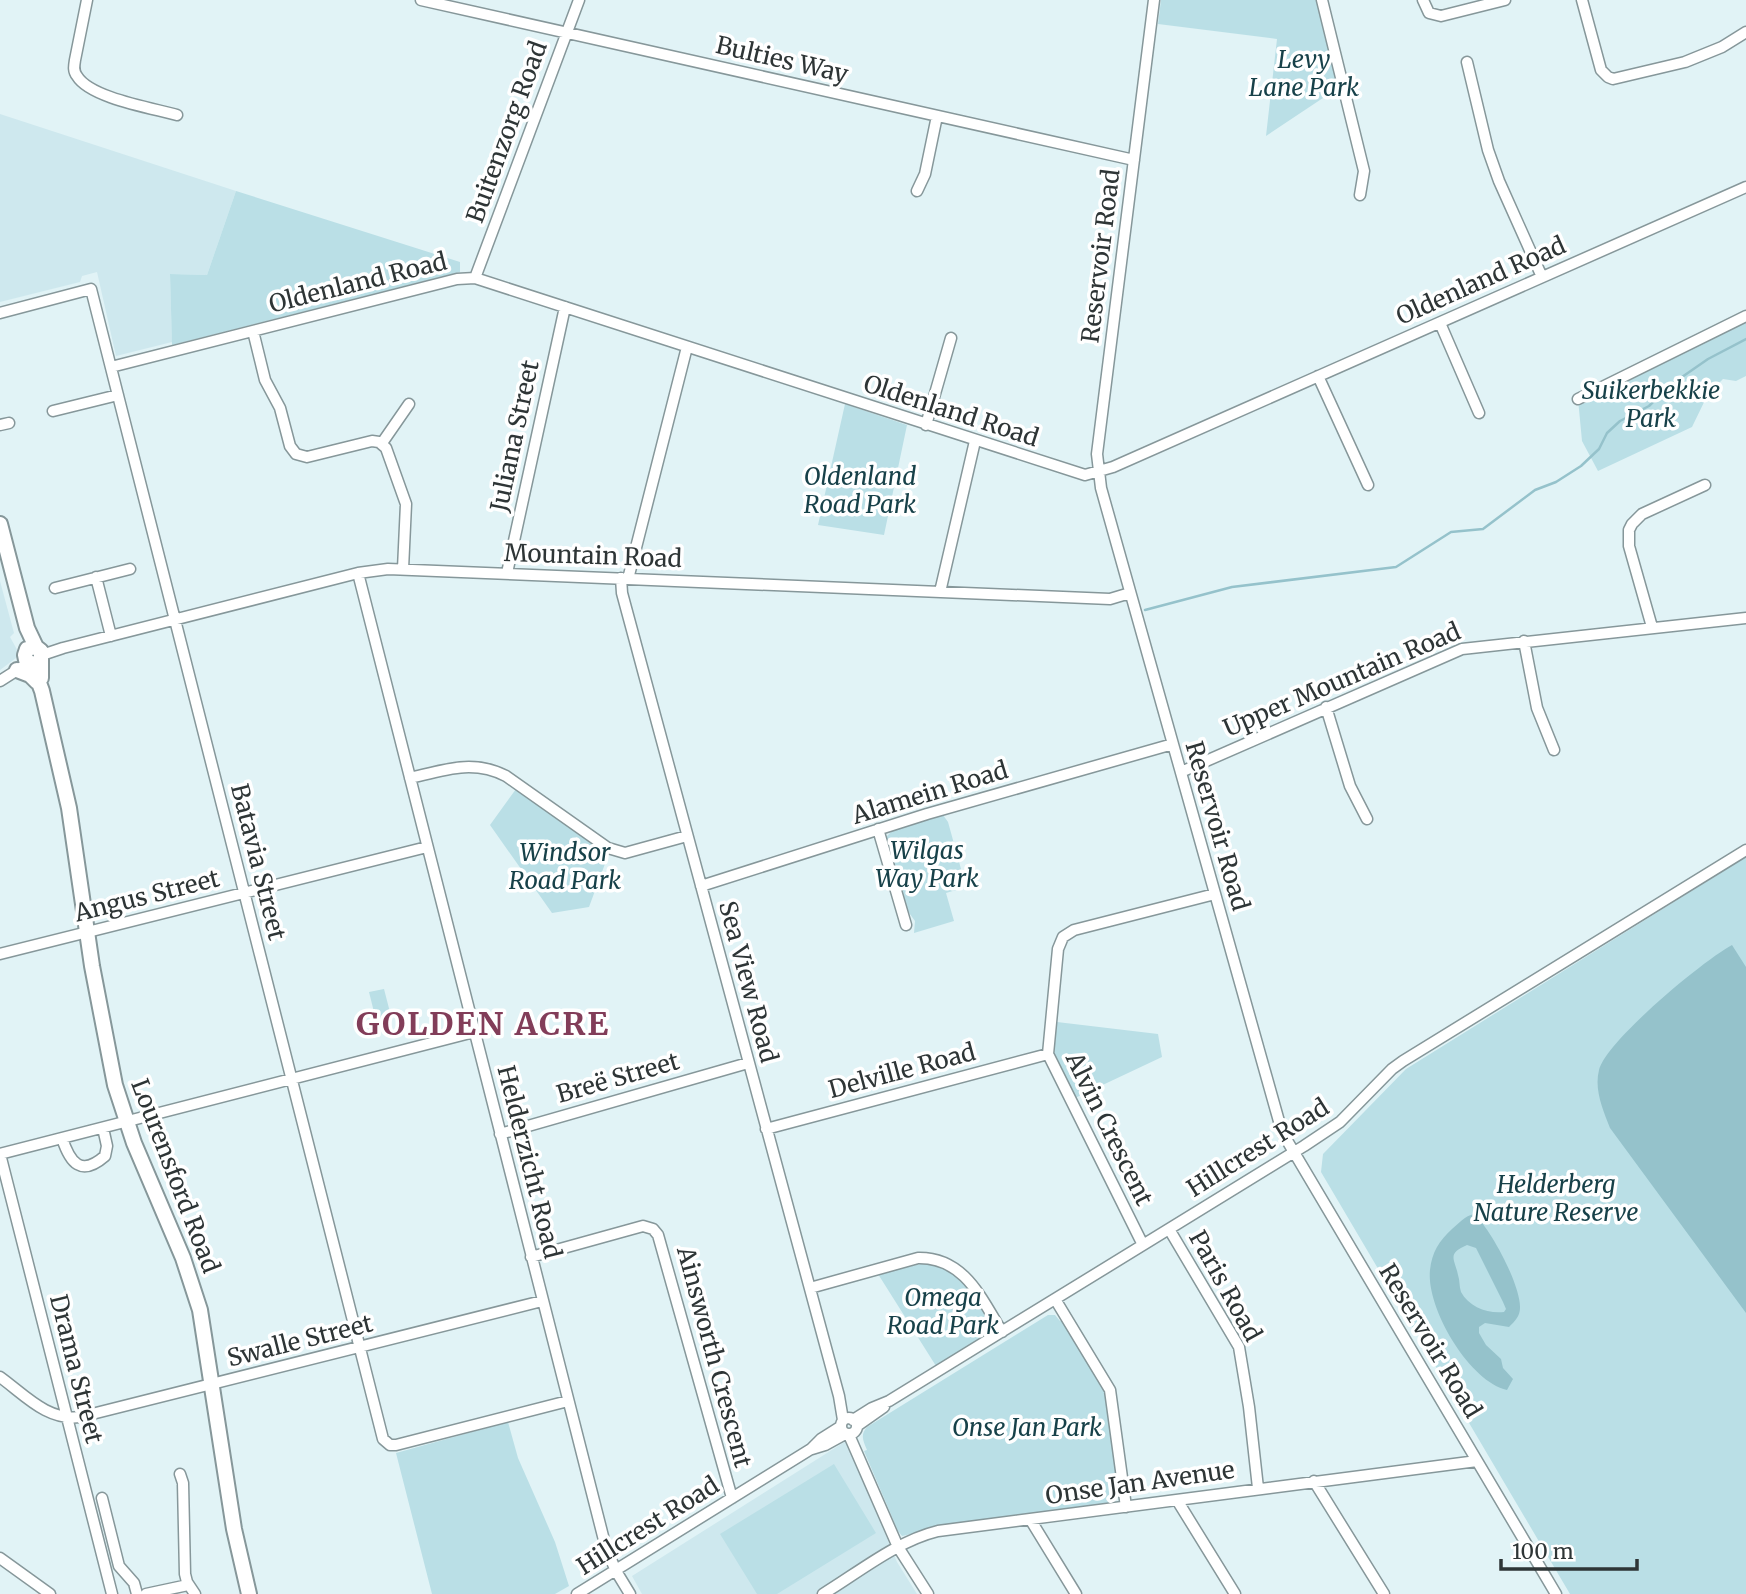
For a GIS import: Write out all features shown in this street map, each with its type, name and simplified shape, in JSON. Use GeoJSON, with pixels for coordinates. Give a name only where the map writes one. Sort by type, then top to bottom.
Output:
{"type":"FeatureCollection","features":[{"type":"Feature","properties":{"kind":"street"},"geometry":{"type":"LineString","coordinates":[[87,0],[75,60],[74,70],[79,79],[104,94],[177,115]]}},
{"type":"Feature","properties":{"kind":"street","name":"Bulties Way"},"geometry":{"type":"LineString","coordinates":[[421,0],[1134,160]]}},
{"type":"Feature","properties":{"kind":"street","name":"Buitenzorg Road"},"geometry":{"type":"LineString","coordinates":[[475,278],[579,0]]}},
{"type":"Feature","properties":{"kind":"street","name":"Reservoir Road"},"geometry":{"type":"LineString","coordinates":[[1154,0],[1097,454],[1101,488],[1282,1132],[1556,1594]]}},
{"type":"Feature","properties":{"kind":"street"},"geometry":{"type":"LineString","coordinates":[[1322,0],[1364,170],[1360,195]]}},
{"type":"Feature","properties":{"kind":"street"},"geometry":{"type":"LineString","coordinates":[[1423,0],[1429,13],[1441,16],[1505,0]]}},
{"type":"Feature","properties":{"kind":"street"},"geometry":{"type":"LineString","coordinates":[[1582,0],[1601,71],[1613,79],[1685,62],[1722,47],[1746,32]]}},
{"type":"Feature","properties":{"kind":"street"},"geometry":{"type":"LineString","coordinates":[[1467,62],[1488,150],[1542,277]]}},
{"type":"Feature","properties":{"kind":"street"},"geometry":{"type":"LineString","coordinates":[[917,191],[925,174],[937,116]]}},
{"type":"Feature","properties":{"kind":"street","name":"Oldenland Road"},"geometry":{"type":"LineString","coordinates":[[111,367],[457,279],[475,278],[1078,475],[1085,475],[1113,467],[1746,187]]}},
{"type":"Feature","properties":{"kind":"street","name":"Batavia Street"},"geometry":{"type":"LineString","coordinates":[[0,313],[92,289],[382,1436],[388,1444],[396,1445],[568,1401]]}},
{"type":"Feature","properties":{"kind":"street","name":"Juliana Street"},"geometry":{"type":"LineString","coordinates":[[507,573],[565,307]]}},
{"type":"Feature","properties":{"kind":"street"},"geometry":{"type":"LineString","coordinates":[[1578,399],[1746,316]]}},
{"type":"Feature","properties":{"kind":"street"},"geometry":{"type":"LineString","coordinates":[[1440,323],[1479,413]]}},
{"type":"Feature","properties":{"kind":"street"},"geometry":{"type":"LineString","coordinates":[[253,331],[265,380],[280,408],[290,446],[296,454],[307,457],[372,441],[382,443],[386,449],[405,504],[403,569]]}},
{"type":"Feature","properties":{"kind":"street"},"geometry":{"type":"LineString","coordinates":[[926,425],[951,338]]}},
{"type":"Feature","properties":{"kind":"street","name":"Sea View Road"},"geometry":{"type":"LineString","coordinates":[[687,347],[622,593],[839,1396],[898,1547],[928,1594]]}},
{"type":"Feature","properties":{"kind":"street"},"geometry":{"type":"LineString","coordinates":[[1318,376],[1368,485]]}},
{"type":"Feature","properties":{"kind":"street"},"geometry":{"type":"LineString","coordinates":[[53,411],[118,395]]}},
{"type":"Feature","properties":{"kind":"street"},"geometry":{"type":"LineString","coordinates":[[382,443],[409,404]]}},
{"type":"Feature","properties":{"kind":"street"},"geometry":{"type":"LineString","coordinates":[[940,592],[975,441]]}},
{"type":"Feature","properties":{"kind":"street"},"geometry":{"type":"LineString","coordinates":[[1653,626],[1629,546],[1629,530],[1642,514],[1705,485]]}},
{"type":"Feature","properties":{"kind":"street","name":"Lourensford Road"},"geometry":{"type":"LineString","coordinates":[[0,524],[27,628],[26,661],[41,688],[70,816],[86,933],[112,1069],[126,1122],[191,1279],[203,1326],[234,1529],[249,1594]]}},
{"type":"Feature","properties":{"kind":"street"},"geometry":{"type":"LineString","coordinates":[[55,588],[130,569]]}},
{"type":"Feature","properties":{"kind":"street","name":"Mountain Road"},"geometry":{"type":"LineString","coordinates":[[26,661],[63,648],[358,573],[403,569],[1110,599],[1130,593]]}},
{"type":"Feature","properties":{"kind":"street","name":"Helderzicht Road"},"geometry":{"type":"LineString","coordinates":[[358,573],[606,1548],[631,1594]]}},
{"type":"Feature","properties":{"kind":"street"},"geometry":{"type":"LineString","coordinates":[[96,578],[110,636]]}},
{"type":"Feature","properties":{"kind":"street","name":"Upper Mountain Road"},"geometry":{"type":"LineString","coordinates":[[1181,772],[1462,649],[1653,626],[1746,618]]}},
{"type":"Feature","properties":{"kind":"street"},"geometry":{"type":"LineString","coordinates":[[1524,641],[1537,708],[1554,750]]}},
{"type":"Feature","properties":{"kind":"street"},"geometry":{"type":"LineString","coordinates":[[26,661],[30,675],[41,688]]}},
{"type":"Feature","properties":{"kind":"street"},"geometry":{"type":"LineString","coordinates":[[1326,708],[1350,786],[1367,819]]}},
{"type":"Feature","properties":{"kind":"street","name":"Alamein Road"},"geometry":{"type":"LineString","coordinates":[[701,886],[878,830],[1173,744]]}},
{"type":"Feature","properties":{"kind":"street"},"geometry":{"type":"LineString","coordinates":[[410,778],[462,765],[488,768],[506,776],[616,852],[625,853],[687,836]]}},
{"type":"Feature","properties":{"kind":"street"},"geometry":{"type":"LineString","coordinates":[[878,830],[906,925]]}},
{"type":"Feature","properties":{"kind":"street","name":"Angus Street"},"geometry":{"type":"LineString","coordinates":[[0,954],[427,847]]}},
{"type":"Feature","properties":{"kind":"street","name":"Hillcrest Road"},"geometry":{"type":"LineString","coordinates":[[578,1594],[811,1449],[825,1445],[872,1408],[889,1401],[1294,1152],[1340,1122],[1403,1061],[1746,850]]}},
{"type":"Feature","properties":{"kind":"street","name":"Alvin Crescent"},"geometry":{"type":"LineString","coordinates":[[1143,1245],[1048,1054],[1058,948],[1063,937],[1074,930],[1214,894]]}},
{"type":"Feature","properties":{"kind":"street"},"geometry":{"type":"LineString","coordinates":[[0,1154],[474,1032]]}},
{"type":"Feature","properties":{"kind":"street","name":"Delville Road"},"geometry":{"type":"LineString","coordinates":[[766,1129],[1048,1054]]}},
{"type":"Feature","properties":{"kind":"street","name":"Breë Street"},"geometry":{"type":"LineString","coordinates":[[500,1134],[748,1063]]}},
{"type":"Feature","properties":{"kind":"street"},"geometry":{"type":"LineString","coordinates":[[62,1138],[72,1161],[79,1167],[88,1166],[105,1156],[107,1146],[103,1128]]}},
{"type":"Feature","properties":{"kind":"street","name":"Drama Street"},"geometry":{"type":"LineString","coordinates":[[0,1154],[112,1594]]}},
{"type":"Feature","properties":{"kind":"street","name":"Ainsworth Crescent"},"geometry":{"type":"LineString","coordinates":[[531,1257],[643,1226],[658,1235],[732,1498]]}},
{"type":"Feature","properties":{"kind":"street","name":"Paris Road"},"geometry":{"type":"LineString","coordinates":[[1169,1229],[1239,1347],[1258,1488]]}},
{"type":"Feature","properties":{"kind":"street"},"geometry":{"type":"LineString","coordinates":[[810,1289],[918,1258],[934,1259],[950,1265],[970,1280],[1002,1332]]}},
{"type":"Feature","properties":{"kind":"street"},"geometry":{"type":"LineString","coordinates":[[1055,1299],[1110,1391],[1126,1507]]}},
{"type":"Feature","properties":{"kind":"street","name":"Swalle Street"},"geometry":{"type":"LineString","coordinates":[[67,1419],[542,1301]]}},
{"type":"Feature","properties":{"kind":"street"},"geometry":{"type":"LineString","coordinates":[[0,1377],[49,1413],[67,1419]]}},
{"type":"Feature","properties":{"kind":"street","name":"Onse Jan Avenue"},"geometry":{"type":"LineString","coordinates":[[823,1594],[898,1547],[938,1531],[1477,1461]]}},
{"type":"Feature","properties":{"kind":"street"},"geometry":{"type":"LineString","coordinates":[[180,1474],[183,1483],[185,1574],[188,1585],[195,1594]]}},
{"type":"Feature","properties":{"kind":"street"},"geometry":{"type":"LineString","coordinates":[[1314,1481],[1384,1594]]}},
{"type":"Feature","properties":{"kind":"street"},"geometry":{"type":"LineString","coordinates":[[102,1498],[119,1566],[134,1583],[137,1594]]}},
{"type":"Feature","properties":{"kind":"street"},"geometry":{"type":"LineString","coordinates":[[1177,1500],[1235,1594]]}},
{"type":"Feature","properties":{"kind":"street"},"geometry":{"type":"LineString","coordinates":[[1030,1519],[1076,1594]]}},
{"type":"Feature","properties":{"kind":"street"},"geometry":{"type":"LineString","coordinates":[[1,1562],[50,1594]]}},
{"type":"Feature","properties":{"kind":"street"},"geometry":{"type":"LineString","coordinates":[[146,1594],[188,1585]]}},
{"type":"Feature","properties":{"kind":"shaded area"},"geometry":{"type":"Polygon","coordinates":[[[0,114],[236,191],[207,275],[170,274],[172,342],[116,356],[97,272],[82,276],[80,282],[0,302],[0,114]]]}},
{"type":"Feature","properties":{"kind":"shaded area"},"geometry":{"type":"Polygon","coordinates":[[[0,581],[14,633],[10,637],[20,655],[0,670],[0,581]]]}},
{"type":"Feature","properties":{"kind":"shaded area"},"geometry":{"type":"Polygon","coordinates":[[[1732,945],[1746,967],[1746,1313],[1610,1128],[1600,1100],[1598,1085],[1599,1070],[1619,1040],[1679,983],[1732,945]]]}},
{"type":"Feature","properties":{"kind":"shaded area"},"geometry":{"type":"Polygon","coordinates":[[[1474,1214],[1481,1221],[1496,1245],[1519,1298],[1519,1314],[1509,1327],[1485,1323],[1479,1327],[1479,1333],[1486,1345],[1501,1359],[1503,1368],[1513,1379],[1507,1390],[1478,1373],[1465,1358],[1443,1322],[1431,1286],[1430,1270],[1437,1247],[1452,1229],[1474,1214]],[[1467,1245],[1454,1254],[1461,1292],[1469,1302],[1480,1308],[1504,1312],[1506,1309],[1503,1302],[1476,1248],[1467,1245]]]}},
{"type":"Feature","properties":{"kind":"shaded area"},"geometry":{"type":"Polygon","coordinates":[[[846,1441],[897,1562],[917,1594],[642,1594],[632,1576],[846,1441]]]}},
{"type":"Feature","properties":{"kind":"green space","name":"Levy Lane Park"},"geometry":{"type":"Polygon","coordinates":[[[1161,0],[1317,0],[1338,76],[1338,88],[1266,136],[1277,39],[1158,24],[1161,0]]]}},
{"type":"Feature","properties":{"kind":"green space"},"geometry":{"type":"Polygon","coordinates":[[[236,191],[460,262],[460,272],[172,345],[170,274],[207,275],[236,191]]]}},
{"type":"Feature","properties":{"kind":"green space","name":"Suikerbekkie Park"},"geometry":{"type":"Polygon","coordinates":[[[1746,316],[1746,376],[1736,381],[1723,379],[1708,394],[1692,427],[1598,471],[1582,441],[1578,399],[1746,316]]]}},
{"type":"Feature","properties":{"kind":"green space","name":"Oldenland Road Park"},"geometry":{"type":"Polygon","coordinates":[[[845,404],[907,425],[884,535],[818,525],[845,404]]]}},
{"type":"Feature","properties":{"kind":"green space","name":"Windsor Road Park"},"geometry":{"type":"Polygon","coordinates":[[[516,789],[609,853],[589,907],[552,913],[490,825],[516,789]]]}},
{"type":"Feature","properties":{"kind":"green space","name":"Wilgas Way Park"},"geometry":{"type":"Polygon","coordinates":[[[943,815],[948,822],[966,887],[946,893],[954,921],[914,933],[915,921],[907,910],[887,836],[893,830],[943,815]]]}},
{"type":"Feature","properties":{"kind":"green space","name":"Helderberg Nature Reserve"},"geometry":{"type":"Polygon","coordinates":[[[1746,857],[1746,1594],[1570,1594],[1321,1172],[1323,1154],[1406,1069],[1746,857]]]}},
{"type":"Feature","properties":{"kind":"green space"},"geometry":{"type":"Polygon","coordinates":[[[384,989],[392,1020],[377,1024],[369,992],[384,989]]]}},
{"type":"Feature","properties":{"kind":"green space"},"geometry":{"type":"Polygon","coordinates":[[[1057,1022],[1158,1034],[1162,1057],[1075,1098],[1054,1053],[1057,1022]]]}},
{"type":"Feature","properties":{"kind":"green space","name":"Omega Road Park"},"geometry":{"type":"Polygon","coordinates":[[[925,1263],[948,1270],[967,1285],[981,1304],[991,1326],[988,1334],[936,1366],[878,1274],[925,1263]]]}},
{"type":"Feature","properties":{"kind":"green space","name":"Onse Jan Park"},"geometry":{"type":"Polygon","coordinates":[[[1048,1315],[1055,1315],[1060,1321],[1063,1320],[1106,1392],[1120,1495],[1112,1503],[957,1524],[902,1536],[864,1451],[867,1450],[863,1433],[867,1427],[1048,1315]]]}},
{"type":"Feature","properties":{"kind":"green space"},"geometry":{"type":"Polygon","coordinates":[[[508,1422],[518,1458],[555,1542],[569,1586],[555,1594],[432,1594],[396,1453],[508,1422]]]}},
{"type":"Feature","properties":{"kind":"green space"},"geometry":{"type":"Polygon","coordinates":[[[834,1464],[876,1533],[777,1594],[757,1594],[720,1534],[834,1464]]]}},
{"type":"Feature","properties":{"kind":"waterway"},"geometry":{"type":"LineString","coordinates":[[1145,610],[1232,587],[1396,567],[1451,532],[1483,529],[1535,490],[1556,482],[1581,466],[1599,449],[1607,433],[1620,421],[1649,406],[1669,386],[1708,359],[1746,339]]}},
{"type":"Feature","properties":{"kind":"district","name":"GOLDEN ACRE"},"geometry":{"type":"Point","coordinates":[483,1024]}}]}
